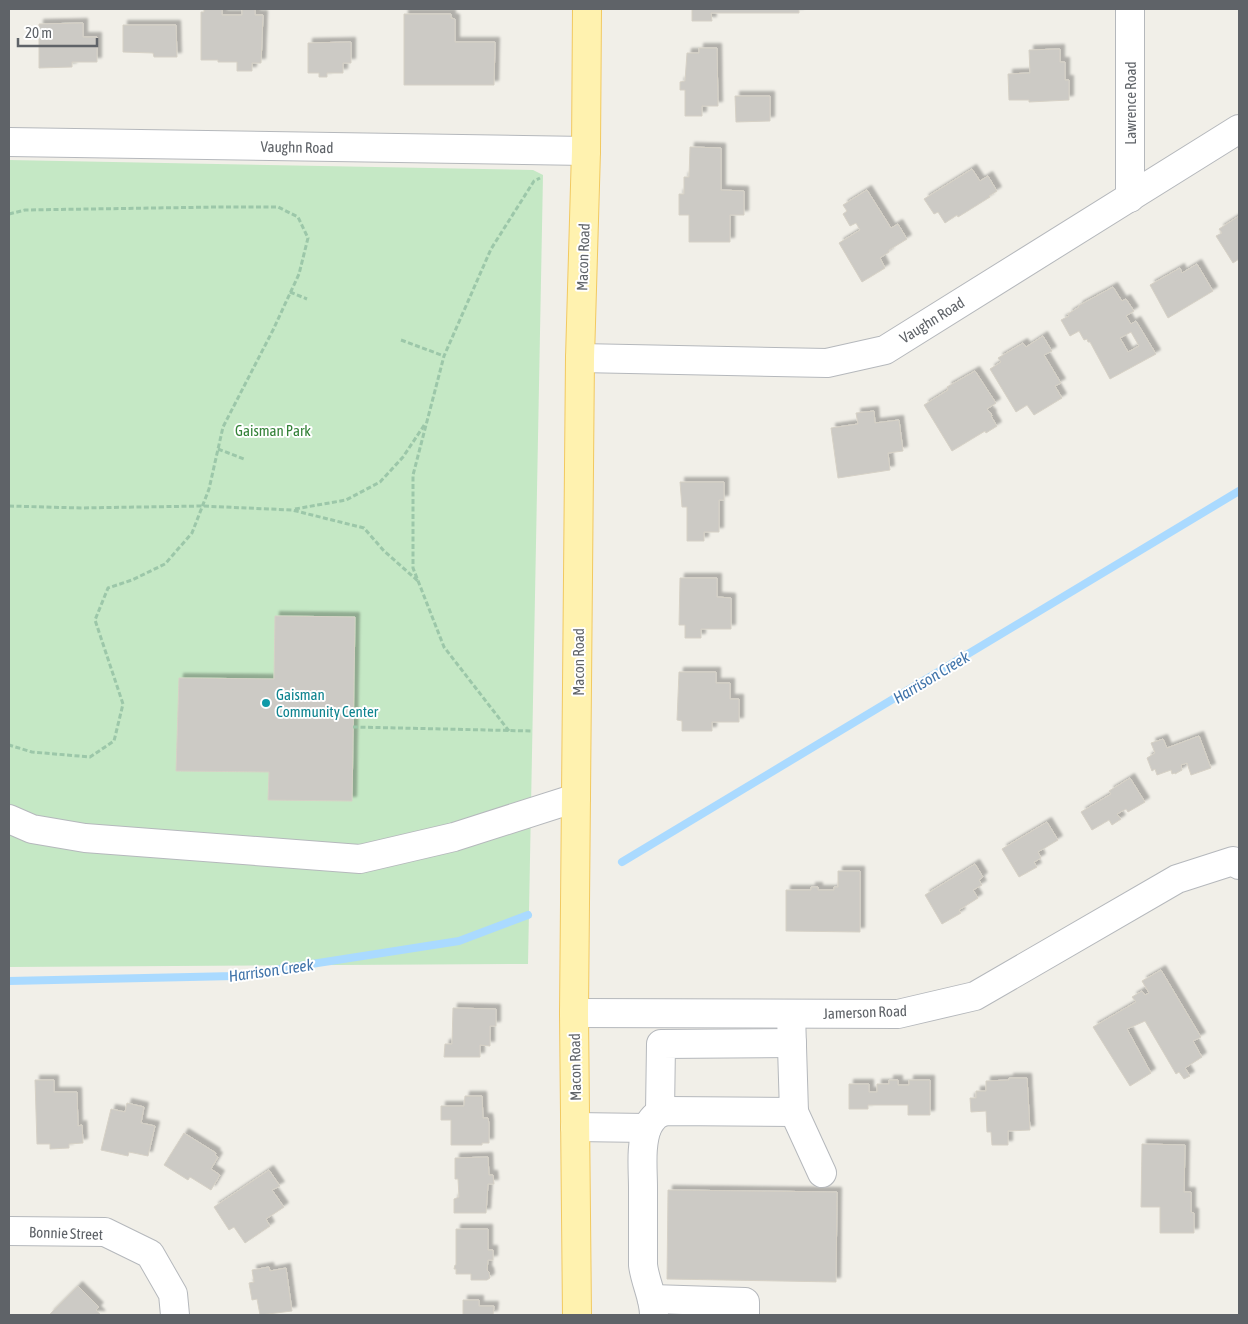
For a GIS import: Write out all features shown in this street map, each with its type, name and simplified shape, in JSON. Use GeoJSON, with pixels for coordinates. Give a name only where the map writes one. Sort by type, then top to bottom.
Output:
{"type":"FeatureCollection","features":[{"type":"Feature","properties":{"kind":"main road","name":"Macon Road"},"geometry":{"type":"LineString","coordinates":[[577,1315],[574,1013],[580,358],[586,151],[587,9]]}},
{"type":"Feature","properties":{"kind":"street","name":"Lawrence Road"},"geometry":{"type":"LineString","coordinates":[[1130,9],[1130,198]]}},
{"type":"Feature","properties":{"kind":"street","name":"Vaughn Road"},"geometry":{"type":"LineString","coordinates":[[580,358],[827,363],[885,350],[1239,129]]}},
{"type":"Feature","properties":{"kind":"street","name":"Vaughn Road"},"geometry":{"type":"LineString","coordinates":[[9,142],[586,151]]}},
{"type":"Feature","properties":{"kind":"street"},"geometry":{"type":"LineString","coordinates":[[9,819],[32,829],[85,838],[360,859],[454,837],[576,798]]}},
{"type":"Feature","properties":{"kind":"street","name":"Jamerson Road"},"geometry":{"type":"LineString","coordinates":[[574,1013],[898,1014],[975,996],[1177,879],[1233,861],[1239,865]]}},
{"type":"Feature","properties":{"kind":"street"},"geometry":{"type":"LineString","coordinates":[[791,1014],[794,1112],[822,1172]]}},
{"type":"Feature","properties":{"kind":"street"},"geometry":{"type":"LineString","coordinates":[[744,1315],[745,1302],[653,1307],[643,1265],[643,1165],[644,1141],[654,1120],[661,1044],[792,1043]]}},
{"type":"Feature","properties":{"kind":"street"},"geometry":{"type":"LineString","coordinates":[[575,1127],[654,1120],[794,1112]]}},
{"type":"Feature","properties":{"kind":"street","name":"Bonnie Street"},"geometry":{"type":"LineString","coordinates":[[9,1231],[105,1232],[150,1254],[172,1294],[175,1315]]}},
{"type":"Feature","properties":{"kind":"path"},"geometry":{"type":"LineString","coordinates":[[509,731],[444,647],[413,568],[413,475],[444,356],[491,249],[534,181],[543,176]]}},
{"type":"Feature","properties":{"kind":"path"},"geometry":{"type":"LineString","coordinates":[[9,214],[25,210],[278,207],[298,217],[308,238],[299,274],[273,330],[223,427],[209,488],[192,533],[164,564],[132,580],[108,588],[95,620],[123,704],[114,741],[90,756],[32,752],[9,745]]}},
{"type":"Feature","properties":{"kind":"path"},"geometry":{"type":"LineString","coordinates":[[290,292],[307,299]]}},
{"type":"Feature","properties":{"kind":"path"},"geometry":{"type":"LineString","coordinates":[[401,340],[444,356]]}},
{"type":"Feature","properties":{"kind":"path"},"geometry":{"type":"LineString","coordinates":[[292,510],[346,500],[380,482],[403,457],[426,423]]}},
{"type":"Feature","properties":{"kind":"path"},"geometry":{"type":"LineString","coordinates":[[218,449],[244,459]]}},
{"type":"Feature","properties":{"kind":"path"},"geometry":{"type":"LineString","coordinates":[[9,506],[81,508],[202,506],[292,510],[364,528],[384,551],[419,582]]}},
{"type":"Feature","properties":{"kind":"path"},"geometry":{"type":"LineString","coordinates":[[354,727],[532,731]]}},
{"type":"Feature","properties":{"kind":"green space","name":"Gaisman Park"},"geometry":{"type":"Polygon","coordinates":[[[9,160],[533,170],[543,175],[528,964],[9,967],[9,160]]]}},
{"type":"Feature","properties":{"kind":"building"},"geometry":{"type":"Polygon","coordinates":[[[204,9],[222,9],[222,15],[242,15],[242,9],[255,9],[255,15],[263,15],[261,63],[252,63],[252,71],[237,71],[237,62],[201,60],[201,12],[204,12],[204,9]]]}},
{"type":"Feature","properties":{"kind":"building"},"geometry":{"type":"Polygon","coordinates":[[[692,9],[799,9],[799,13],[711,13],[712,21],[692,21],[692,9]]]}},
{"type":"Feature","properties":{"kind":"building"},"geometry":{"type":"Polygon","coordinates":[[[404,14],[451,14],[451,18],[455,19],[455,42],[495,42],[494,85],[404,85],[404,14]]]}},
{"type":"Feature","properties":{"kind":"building"},"geometry":{"type":"Polygon","coordinates":[[[83,23],[83,37],[97,37],[97,62],[72,62],[72,67],[39,68],[39,24],[83,23]]]}},
{"type":"Feature","properties":{"kind":"building"},"geometry":{"type":"Polygon","coordinates":[[[123,25],[176,25],[177,57],[154,57],[153,53],[123,52],[123,25]]]}},
{"type":"Feature","properties":{"kind":"building"},"geometry":{"type":"Polygon","coordinates":[[[351,42],[351,63],[343,63],[343,73],[327,73],[327,77],[319,77],[319,73],[308,73],[308,43],[351,42]]]}},
{"type":"Feature","properties":{"kind":"building"},"geometry":{"type":"Polygon","coordinates":[[[699,48],[717,48],[718,106],[702,106],[702,116],[685,116],[685,90],[680,90],[680,82],[685,81],[687,53],[699,53],[699,48]]]}},
{"type":"Feature","properties":{"kind":"building"},"geometry":{"type":"Polygon","coordinates":[[[1060,49],[1060,62],[1065,62],[1065,80],[1069,80],[1069,100],[1029,102],[1029,100],[1009,100],[1008,74],[1030,73],[1029,50],[1060,49]]]}},
{"type":"Feature","properties":{"kind":"building"},"geometry":{"type":"Polygon","coordinates":[[[735,96],[770,96],[770,121],[736,122],[735,96]]]}},
{"type":"Feature","properties":{"kind":"building"},"geometry":{"type":"Polygon","coordinates":[[[690,147],[721,148],[721,190],[744,191],[744,215],[730,215],[730,242],[689,242],[689,215],[679,215],[679,194],[684,194],[684,177],[689,177],[690,147]]]}},
{"type":"Feature","properties":{"kind":"building"},"geometry":{"type":"Polygon","coordinates":[[[972,169],[980,181],[988,176],[997,191],[958,217],[957,215],[945,223],[938,212],[934,214],[924,199],[972,169]]]}},
{"type":"Feature","properties":{"kind":"building"},"geometry":{"type":"Polygon","coordinates":[[[867,190],[891,228],[898,224],[907,239],[880,258],[885,268],[862,282],[839,243],[860,230],[856,223],[850,226],[843,214],[847,211],[843,205],[867,190]]]}},
{"type":"Feature","properties":{"kind":"building"},"geometry":{"type":"Polygon","coordinates":[[[1239,216],[1239,259],[1233,263],[1216,236],[1222,233],[1219,229],[1239,216]]]}},
{"type":"Feature","properties":{"kind":"building"},"geometry":{"type":"Polygon","coordinates":[[[1197,264],[1213,291],[1168,318],[1150,285],[1180,268],[1182,273],[1197,264]]]}},
{"type":"Feature","properties":{"kind":"building"},"geometry":{"type":"Polygon","coordinates":[[[1113,287],[1122,301],[1126,299],[1134,311],[1126,316],[1131,324],[1136,321],[1156,354],[1110,379],[1090,342],[1087,339],[1084,340],[1079,331],[1070,336],[1061,320],[1069,316],[1068,314],[1078,306],[1113,287]],[[1131,332],[1120,338],[1128,352],[1139,346],[1131,332]]]}},
{"type":"Feature","properties":{"kind":"building"},"geometry":{"type":"Polygon","coordinates":[[[1043,336],[1052,351],[1044,355],[1061,383],[1055,386],[1062,398],[1034,415],[1027,405],[1016,412],[990,369],[1001,362],[998,358],[1023,343],[1026,347],[1043,336]]]}},
{"type":"Feature","properties":{"kind":"building"},"geometry":{"type":"Polygon","coordinates":[[[975,371],[996,403],[987,409],[997,426],[952,451],[924,405],[948,390],[947,387],[975,371]]]}},
{"type":"Feature","properties":{"kind":"building"},"geometry":{"type":"Polygon","coordinates":[[[874,411],[875,423],[899,420],[903,451],[888,453],[890,470],[838,478],[831,428],[858,424],[856,413],[874,411]]]}},
{"type":"Feature","properties":{"kind":"building"},"geometry":{"type":"Polygon","coordinates":[[[680,482],[724,482],[724,500],[719,500],[719,532],[704,532],[704,541],[687,541],[687,507],[682,507],[680,482]]]}},
{"type":"Feature","properties":{"kind":"building"},"geometry":{"type":"Polygon","coordinates":[[[680,578],[717,578],[717,597],[731,598],[731,629],[701,629],[701,638],[685,638],[685,625],[679,625],[680,578]]]}},
{"type":"Feature","properties":{"kind":"building","name":"Gaisman Community Center"},"geometry":{"type":"Polygon","coordinates":[[[275,616],[355,617],[352,801],[268,800],[269,772],[176,771],[179,678],[274,679],[275,616]]]}},
{"type":"Feature","properties":{"kind":"building"},"geometry":{"type":"Polygon","coordinates":[[[679,672],[716,672],[716,683],[730,683],[730,699],[739,699],[739,722],[712,722],[712,731],[682,731],[682,721],[677,720],[679,672]]]}},
{"type":"Feature","properties":{"kind":"building"},"geometry":{"type":"Polygon","coordinates":[[[1199,736],[1211,768],[1191,775],[1187,763],[1181,765],[1182,770],[1175,774],[1172,774],[1171,770],[1157,775],[1155,769],[1152,771],[1147,758],[1155,753],[1151,743],[1163,739],[1167,748],[1199,736]]]}},
{"type":"Feature","properties":{"kind":"building"},"geometry":{"type":"Polygon","coordinates":[[[1130,778],[1145,802],[1128,812],[1126,809],[1117,814],[1121,819],[1112,825],[1109,820],[1092,830],[1081,812],[1111,794],[1109,791],[1130,778]]]}},
{"type":"Feature","properties":{"kind":"building"},"geometry":{"type":"Polygon","coordinates":[[[1047,822],[1058,840],[1038,852],[1041,858],[1034,862],[1037,867],[1019,877],[1002,849],[1047,822]]]}},
{"type":"Feature","properties":{"kind":"building"},"geometry":{"type":"Polygon","coordinates":[[[975,864],[983,877],[979,880],[982,885],[973,890],[978,898],[959,910],[961,913],[942,924],[925,895],[975,864]]]}},
{"type":"Feature","properties":{"kind":"building"},"geometry":{"type":"Polygon","coordinates":[[[838,871],[860,871],[860,932],[786,931],[786,890],[811,890],[811,887],[818,887],[818,890],[834,890],[834,887],[838,887],[838,871]]]}},
{"type":"Feature","properties":{"kind":"building"},"geometry":{"type":"Polygon","coordinates":[[[1161,970],[1201,1037],[1193,1041],[1202,1057],[1185,1068],[1190,1076],[1184,1079],[1179,1072],[1176,1074],[1145,1021],[1127,1029],[1151,1073],[1130,1086],[1093,1027],[1136,1002],[1132,997],[1142,991],[1145,995],[1149,993],[1142,981],[1161,970]]]}},
{"type":"Feature","properties":{"kind":"building"},"geometry":{"type":"Polygon","coordinates":[[[453,1008],[496,1009],[496,1026],[490,1026],[490,1046],[480,1045],[480,1057],[444,1057],[445,1044],[452,1044],[453,1008]]]}},
{"type":"Feature","properties":{"kind":"building"},"geometry":{"type":"Polygon","coordinates":[[[1009,1078],[1027,1078],[1030,1130],[1008,1131],[1008,1145],[992,1145],[991,1132],[987,1132],[986,1111],[971,1112],[970,1098],[976,1098],[976,1091],[986,1091],[986,1081],[1009,1080],[1009,1078]]]}},
{"type":"Feature","properties":{"kind":"building"},"geometry":{"type":"Polygon","coordinates":[[[35,1080],[54,1080],[54,1092],[77,1092],[78,1126],[82,1125],[83,1143],[69,1144],[69,1148],[50,1149],[50,1144],[37,1144],[35,1080]]]}},
{"type":"Feature","properties":{"kind":"building"},"geometry":{"type":"Polygon","coordinates":[[[889,1080],[898,1080],[898,1085],[909,1085],[909,1080],[930,1080],[930,1115],[908,1115],[908,1105],[868,1105],[868,1109],[849,1109],[849,1084],[869,1084],[869,1092],[877,1092],[877,1084],[889,1084],[889,1080]]]}},
{"type":"Feature","properties":{"kind":"building"},"geometry":{"type":"Polygon","coordinates":[[[465,1096],[482,1096],[483,1118],[488,1118],[489,1124],[489,1143],[482,1143],[482,1145],[451,1145],[451,1120],[441,1120],[441,1106],[464,1106],[465,1096]]]}},
{"type":"Feature","properties":{"kind":"building"},"geometry":{"type":"Polygon","coordinates":[[[127,1103],[144,1107],[141,1123],[155,1126],[148,1156],[129,1152],[128,1156],[101,1150],[111,1109],[125,1112],[127,1103]]]}},
{"type":"Feature","properties":{"kind":"building"},"geometry":{"type":"Polygon","coordinates":[[[184,1133],[216,1153],[215,1155],[218,1157],[211,1169],[220,1175],[211,1190],[190,1177],[188,1180],[164,1165],[184,1133]]]}},
{"type":"Feature","properties":{"kind":"building"},"geometry":{"type":"Polygon","coordinates":[[[1142,1144],[1185,1145],[1184,1192],[1191,1192],[1194,1233],[1160,1233],[1160,1207],[1141,1207],[1142,1144]]]}},
{"type":"Feature","properties":{"kind":"building"},"geometry":{"type":"Polygon","coordinates":[[[488,1157],[489,1175],[493,1175],[494,1184],[488,1184],[486,1213],[454,1213],[454,1199],[459,1197],[458,1179],[455,1179],[455,1158],[488,1157]]]}},
{"type":"Feature","properties":{"kind":"building"},"geometry":{"type":"Polygon","coordinates":[[[269,1170],[280,1186],[272,1190],[284,1207],[266,1219],[270,1226],[245,1243],[234,1227],[229,1230],[214,1207],[269,1170]]]}},
{"type":"Feature","properties":{"kind":"building"},"geometry":{"type":"Polygon","coordinates":[[[668,1190],[837,1192],[836,1282],[667,1279],[668,1190]]]}},
{"type":"Feature","properties":{"kind":"building"},"geometry":{"type":"Polygon","coordinates":[[[456,1229],[488,1229],[488,1250],[493,1250],[493,1260],[488,1260],[487,1270],[490,1278],[487,1280],[471,1280],[471,1274],[456,1274],[456,1269],[454,1269],[456,1265],[456,1229]]]}},
{"type":"Feature","properties":{"kind":"building"},"geometry":{"type":"Polygon","coordinates":[[[269,1267],[270,1271],[286,1268],[292,1311],[260,1315],[257,1299],[252,1300],[249,1283],[254,1282],[252,1270],[269,1267]]]}},
{"type":"Feature","properties":{"kind":"building"},"geometry":{"type":"Polygon","coordinates":[[[78,1286],[99,1307],[96,1310],[101,1315],[49,1315],[78,1286]]]}},
{"type":"Feature","properties":{"kind":"building"},"geometry":{"type":"Polygon","coordinates":[[[463,1300],[479,1300],[479,1306],[494,1306],[493,1315],[463,1315],[463,1300]]]}},
{"type":"Feature","properties":{"kind":"building"},"geometry":{"type":"Polygon","coordinates":[[[673,1311],[724,1311],[724,1315],[673,1315],[673,1311]]]}},
{"type":"Feature","properties":{"kind":"waterway","name":"Harrison Creek"},"geometry":{"type":"LineString","coordinates":[[622,862],[1239,491]]}},
{"type":"Feature","properties":{"kind":"waterway","name":"Harrison Creek"},"geometry":{"type":"LineString","coordinates":[[9,981],[235,976],[459,941],[528,915]]}},
{"type":"Feature","properties":{"kind":"place","name":"Gaisman Community Center"},"geometry":{"type":"Point","coordinates":[266,703]}}]}
